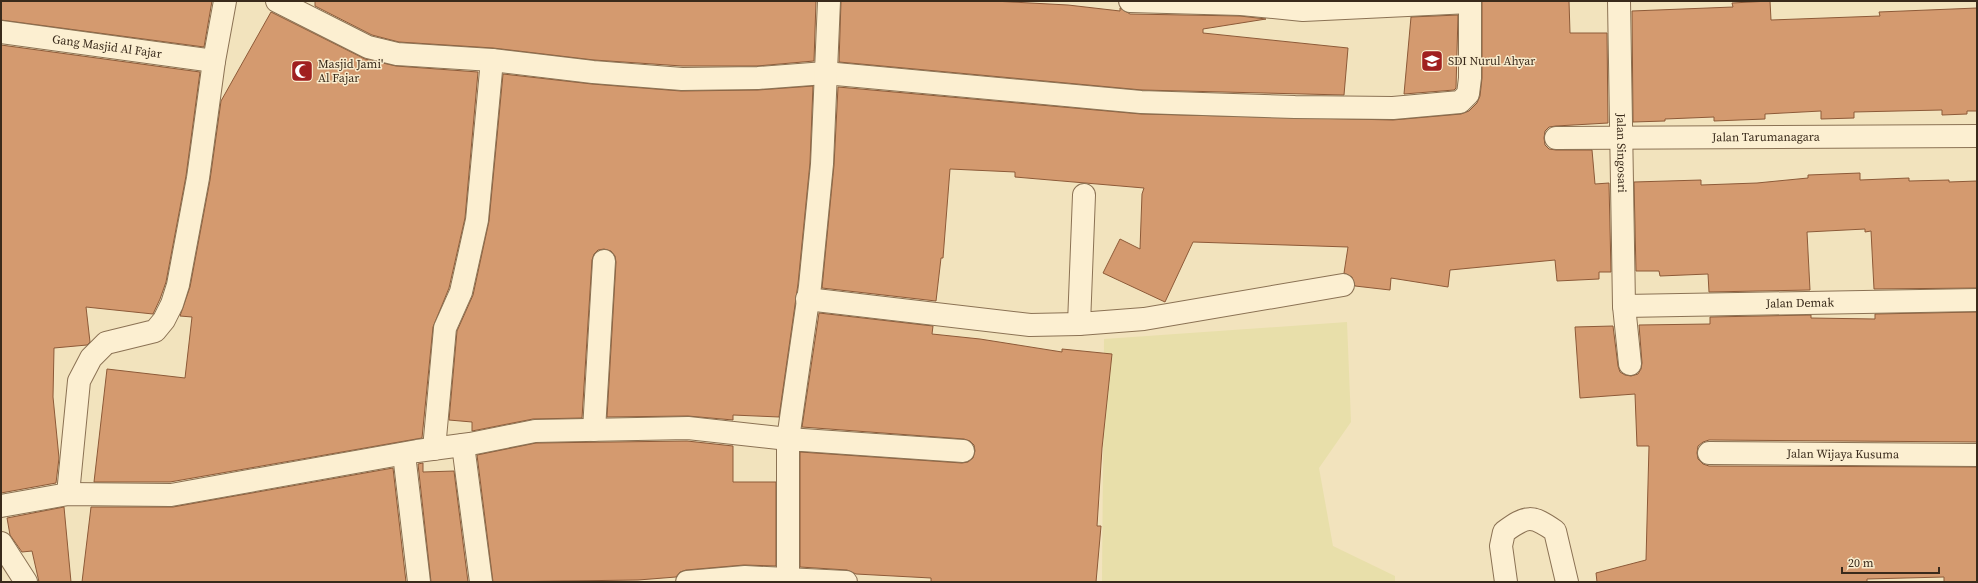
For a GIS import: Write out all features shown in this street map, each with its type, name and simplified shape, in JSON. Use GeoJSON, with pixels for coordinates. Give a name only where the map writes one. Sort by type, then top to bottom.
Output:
{"type":"FeatureCollection","features":[{"type":"Feature","properties":{"kind":"street"},"geometry":{"type":"LineString","coordinates":[[68,494],[79,381],[91,358],[106,344],[154,331],[164,320],[172,304],[178,285],[198,178],[214,61],[225,1]]}},
{"type":"Feature","properties":{"kind":"street"},"geometry":{"type":"LineString","coordinates":[[277,1],[368,47],[397,54],[492,60],[682,79],[758,78],[825,73],[1141,102],[1295,108],[1385,108],[1460,102],[1468,94],[1470,78],[1470,2],[1303,10],[1241,4],[1130,1]]}},
{"type":"Feature","properties":{"kind":"street"},"geometry":{"type":"LineString","coordinates":[[788,578],[788,439],[807,299],[822,164],[829,1]]}},
{"type":"Feature","properties":{"kind":"street","name":"Jalan Singosari"},"geometry":{"type":"LineString","coordinates":[[1619,1],[1620,138],[1624,306]]}},
{"type":"Feature","properties":{"kind":"street","name":"Gang Masjid Al Fajar"},"geometry":{"type":"LineString","coordinates":[[1,32],[214,61]]}},
{"type":"Feature","properties":{"kind":"street"},"geometry":{"type":"LineString","coordinates":[[434,449],[445,328],[461,292],[477,220],[492,60]]}},
{"type":"Feature","properties":{"kind":"street","name":"Jalan Tarumanagara"},"geometry":{"type":"LineString","coordinates":[[1556,138],[1977,136]]}},
{"type":"Feature","properties":{"kind":"street"},"geometry":{"type":"LineString","coordinates":[[1079,324],[1084,195]]}},
{"type":"Feature","properties":{"kind":"street"},"geometry":{"type":"LineString","coordinates":[[594,430],[604,261]]}},
{"type":"Feature","properties":{"kind":"street"},"geometry":{"type":"LineString","coordinates":[[807,299],[1030,324],[1079,324],[1144,320],[1343,285]]}},
{"type":"Feature","properties":{"kind":"street","name":"Jalan Demak"},"geometry":{"type":"LineString","coordinates":[[1624,306],[1977,300]]}},
{"type":"Feature","properties":{"kind":"street"},"geometry":{"type":"LineString","coordinates":[[1624,306],[1630,364]]}},
{"type":"Feature","properties":{"kind":"street"},"geometry":{"type":"LineString","coordinates":[[1,506],[68,494],[171,495],[463,445],[535,431],[688,428],[788,439],[962,451]]}},
{"type":"Feature","properties":{"kind":"street"},"geometry":{"type":"LineString","coordinates":[[463,445],[481,582]]}},
{"type":"Feature","properties":{"kind":"street","name":"Jalan Wijaya Kusuma"},"geometry":{"type":"LineString","coordinates":[[1710,453],[1977,455]]}},
{"type":"Feature","properties":{"kind":"street"},"geometry":{"type":"LineString","coordinates":[[404,454],[419,582]]}},
{"type":"Feature","properties":{"kind":"street"},"geometry":{"type":"LineString","coordinates":[[1506,582],[1501,546],[1504,532],[1521,519],[1539,520],[1555,531],[1567,582]]}},
{"type":"Feature","properties":{"kind":"street"},"geometry":{"type":"LineString","coordinates":[[1,543],[26,582]]}},
{"type":"Feature","properties":{"kind":"street"},"geometry":{"type":"LineString","coordinates":[[687,582],[745,577],[846,582]]}},
{"type":"Feature","properties":{"kind":"shaded area"},"geometry":{"type":"Polygon","coordinates":[[[1347,322],[1351,422],[1319,468],[1333,546],[1395,576],[1395,582],[1102,582],[1104,339],[1347,322]]]}},
{"type":"Feature","properties":{"kind":"building"},"geometry":{"type":"Polygon","coordinates":[[[1,1],[212,1],[204,47],[1,20],[1,1]]]}},
{"type":"Feature","properties":{"kind":"building"},"geometry":{"type":"Polygon","coordinates":[[[315,1],[816,1],[814,61],[757,66],[682,66],[594,60],[493,48],[399,42],[372,35],[315,6],[315,1]]]}},
{"type":"Feature","properties":{"kind":"building"},"geometry":{"type":"Polygon","coordinates":[[[841,1],[993,1],[1068,5],[1120,11],[1120,8],[1130,14],[1240,16],[1266,19],[1203,29],[1203,33],[1348,48],[1344,95],[1142,90],[839,62],[841,1]]]}},
{"type":"Feature","properties":{"kind":"building"},"geometry":{"type":"Polygon","coordinates":[[[1482,1],[1569,1],[1570,33],[1607,33],[1608,123],[1549,127],[1545,131],[1544,138],[1545,145],[1549,149],[1592,150],[1595,184],[1609,183],[1611,272],[1599,272],[1599,279],[1557,281],[1555,260],[1450,270],[1448,287],[1391,278],[1390,290],[1355,286],[1352,277],[1344,273],[1348,247],[1193,242],[1165,302],[1103,273],[1120,239],[1140,249],[1142,194],[1144,188],[1015,177],[1015,172],[950,169],[943,258],[941,258],[936,301],[822,288],[834,165],[838,87],[1141,114],[1393,120],[1461,114],[1469,111],[1477,103],[1480,96],[1482,78],[1482,1]]]}},
{"type":"Feature","properties":{"kind":"building"},"geometry":{"type":"Polygon","coordinates":[[[1770,1],[1771,20],[1880,16],[1879,12],[1977,8],[1977,111],[1967,111],[1967,114],[1942,115],[1942,110],[1854,112],[1854,118],[1821,119],[1821,111],[1765,114],[1765,119],[1714,121],[1714,117],[1633,122],[1632,11],[1733,7],[1732,3],[1770,1]]]}},
{"type":"Feature","properties":{"kind":"building"},"geometry":{"type":"Polygon","coordinates":[[[271,12],[365,59],[396,66],[478,72],[465,218],[449,288],[433,327],[422,438],[170,482],[94,482],[107,369],[185,378],[192,317],[180,316],[190,287],[210,180],[221,101],[271,12]]]}},
{"type":"Feature","properties":{"kind":"building","name":"SDI Nurul Ahyar"},"geometry":{"type":"Polygon","coordinates":[[[1458,15],[1456,88],[1454,90],[1404,94],[1411,17],[1458,15]]]}},
{"type":"Feature","properties":{"kind":"building"},"geometry":{"type":"Polygon","coordinates":[[[1,45],[200,72],[186,176],[166,282],[153,314],[86,307],[90,342],[87,345],[54,348],[53,397],[59,458],[56,483],[1,493],[1,45]]]}},
{"type":"Feature","properties":{"kind":"building"},"geometry":{"type":"Polygon","coordinates":[[[503,74],[592,84],[681,91],[758,90],[813,86],[810,163],[798,284],[779,417],[733,415],[733,420],[688,416],[607,417],[616,262],[615,256],[611,251],[604,249],[598,250],[594,254],[592,260],[582,418],[533,419],[472,431],[472,422],[449,420],[457,331],[473,295],[489,221],[503,74]]]}},
{"type":"Feature","properties":{"kind":"building"},"geometry":{"type":"Polygon","coordinates":[[[1860,173],[1860,180],[1909,178],[1909,181],[1977,181],[1977,288],[1874,289],[1871,231],[1865,232],[1865,229],[1807,232],[1810,290],[1709,292],[1708,274],[1660,276],[1659,271],[1636,271],[1634,182],[1701,180],[1701,185],[1757,183],[1808,178],[1808,175],[1860,173]]]}},
{"type":"Feature","properties":{"kind":"building"},"geometry":{"type":"Polygon","coordinates":[[[1977,312],[1977,442],[1709,440],[1698,446],[1697,453],[1698,459],[1703,464],[1709,466],[1977,467],[1977,582],[1944,582],[1944,577],[1867,579],[1867,582],[1597,582],[1596,573],[1646,560],[1649,446],[1637,446],[1635,394],[1580,398],[1575,327],[1613,326],[1620,372],[1631,376],[1638,374],[1642,363],[1639,325],[1710,324],[1710,317],[1811,315],[1811,318],[1875,319],[1875,314],[1977,312]]]}},
{"type":"Feature","properties":{"kind":"building"},"geometry":{"type":"Polygon","coordinates":[[[819,313],[933,326],[932,334],[980,339],[1062,352],[1062,349],[1112,354],[1102,448],[1097,526],[1101,526],[1096,582],[931,582],[931,578],[856,574],[847,570],[800,567],[800,452],[962,463],[968,462],[973,458],[975,451],[974,445],[970,441],[964,439],[802,427],[819,313]]]}},
{"type":"Feature","properties":{"kind":"building"},"geometry":{"type":"Polygon","coordinates":[[[687,441],[733,446],[733,482],[776,482],[776,566],[744,565],[686,570],[680,572],[676,577],[638,580],[493,582],[477,455],[536,443],[687,441]]]}},
{"type":"Feature","properties":{"kind":"building"},"geometry":{"type":"Polygon","coordinates":[[[423,463],[423,472],[454,471],[468,582],[431,582],[418,464],[423,463]]]}},
{"type":"Feature","properties":{"kind":"building"},"geometry":{"type":"Polygon","coordinates":[[[393,468],[406,582],[82,582],[91,507],[173,507],[393,468]]]}},
{"type":"Feature","properties":{"kind":"building"},"geometry":{"type":"Polygon","coordinates":[[[64,507],[71,582],[39,582],[32,551],[22,552],[10,535],[7,518],[64,507]]]}},
{"type":"Feature","properties":{"kind":"place","name":"SDI Nurul Ahyar"},"geometry":{"type":"Point","coordinates":[1432,61]}},
{"type":"Feature","properties":{"kind":"place","name":"Masjid Jami' Al Fajar"},"geometry":{"type":"Point","coordinates":[302,71]}}]}
